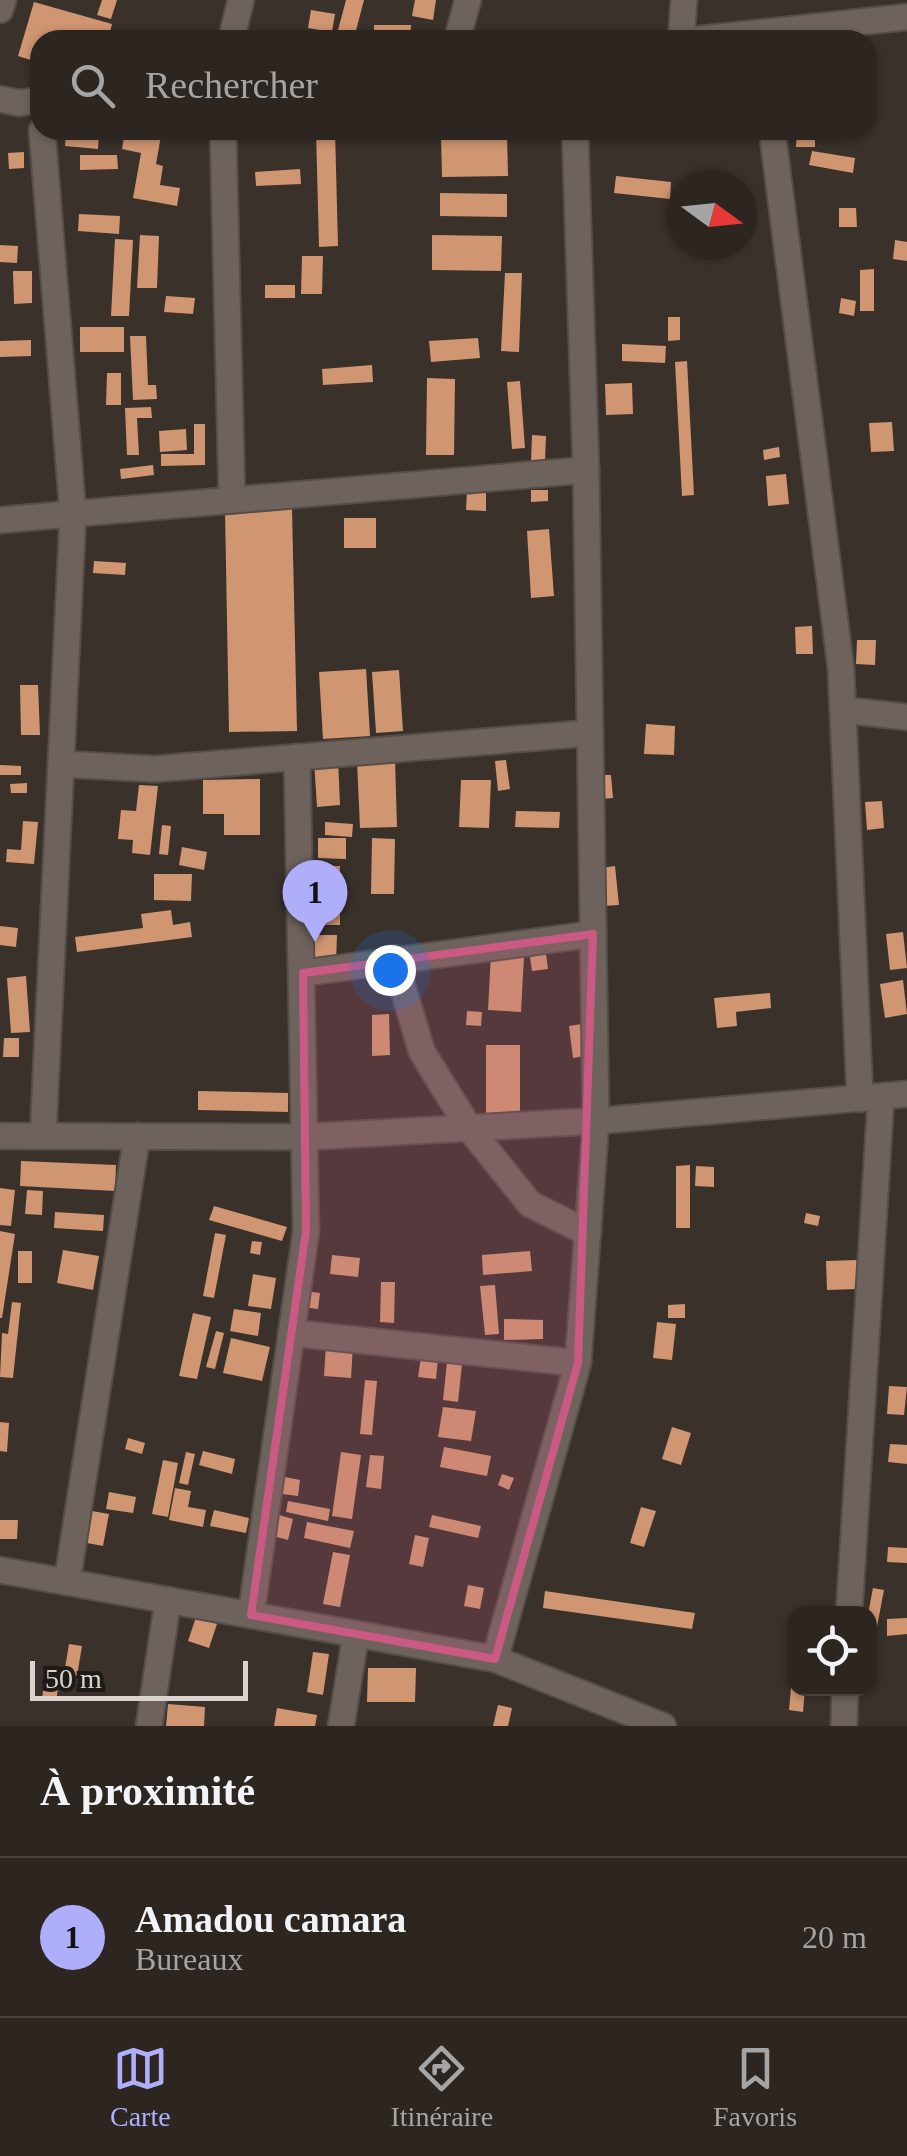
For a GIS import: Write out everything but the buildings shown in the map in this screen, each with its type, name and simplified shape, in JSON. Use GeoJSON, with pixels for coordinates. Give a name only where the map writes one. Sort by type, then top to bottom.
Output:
{"type":"FeatureCollection","features":[{"type":"Feature","properties":{"kind":"street"},"geometry":{"type":"LineString","coordinates":[[0,10],[3,0]]}},
{"type":"Feature","properties":{"kind":"street"},"geometry":{"type":"LineString","coordinates":[[233,30],[241,0]]}},
{"type":"Feature","properties":{"kind":"street"},"geometry":{"type":"LineString","coordinates":[[460,30],[468,0]]}},
{"type":"Feature","properties":{"kind":"street"},"geometry":{"type":"LineString","coordinates":[[682,30],[684,0]]}},
{"type":"Feature","properties":{"kind":"street"},"geometry":{"type":"LineString","coordinates":[[784,30],[862,11],[907,17]]}},
{"type":"Feature","properties":{"kind":"street"},"geometry":{"type":"LineString","coordinates":[[0,99],[30,101]]}},
{"type":"Feature","properties":{"kind":"street"},"geometry":{"type":"LineString","coordinates":[[43,140],[73,514],[43,1136]]}},
{"type":"Feature","properties":{"kind":"street"},"geometry":{"type":"LineString","coordinates":[[223,140],[232,500]]}},
{"type":"Feature","properties":{"kind":"street"},"geometry":{"type":"LineString","coordinates":[[496,1659],[578,1364],[596,1120],[586,470],[575,140]]}},
{"type":"Feature","properties":{"kind":"street"},"geometry":{"type":"LineString","coordinates":[[773,140],[841,669],[870,1098],[850,1606]]}},
{"type":"Feature","properties":{"kind":"street"},"geometry":{"type":"LineString","coordinates":[[0,520],[586,470]]}},
{"type":"Feature","properties":{"kind":"street"},"geometry":{"type":"LineString","coordinates":[[843,710],[907,716]]}},
{"type":"Feature","properties":{"kind":"street"},"geometry":{"type":"LineString","coordinates":[[61,764],[155,770],[590,733]]}},
{"type":"Feature","properties":{"kind":"street"},"geometry":{"type":"LineString","coordinates":[[251,1615],[306,1231],[297,758]]}},
{"type":"Feature","properties":{"kind":"street"},"geometry":{"type":"LineString","coordinates":[[303,973],[593,934]]}},
{"type":"Feature","properties":{"kind":"street"},"geometry":{"type":"LineString","coordinates":[[394,958],[422,1052],[469,1128],[530,1204],[588,1233]]}},
{"type":"Feature","properties":{"kind":"street"},"geometry":{"type":"LineString","coordinates":[[0,1136],[303,1137],[596,1120],[907,1094]]}},
{"type":"Feature","properties":{"kind":"street"},"geometry":{"type":"LineString","coordinates":[[67,1582],[138,1136]]}},
{"type":"Feature","properties":{"kind":"street"},"geometry":{"type":"LineString","coordinates":[[291,1333],[578,1364]]}},
{"type":"Feature","properties":{"kind":"street"},"geometry":{"type":"LineString","coordinates":[[0,1570],[496,1659],[663,1726]]}},
{"type":"Feature","properties":{"kind":"street"},"geometry":{"type":"LineString","coordinates":[[148,1726],[168,1600]]}},
{"type":"Feature","properties":{"kind":"street"},"geometry":{"type":"LineString","coordinates":[[341,1726],[356,1634]]}},
{"type":"Feature","properties":{"kind":"street"},"geometry":{"type":"LineString","coordinates":[[844,1726],[845,1696]]}},
{"type":"Feature","properties":{"kind":"highlighted area"},"geometry":{"type":"Polygon","coordinates":[[[593,934],[578,1363],[495,1659],[251,1615],[306,1231],[303,973],[593,934]]]}},
{"type":"Feature","properties":{"kind":"place","name":"Amadou camara"},"geometry":{"type":"Point","coordinates":[315,942]}}]}
